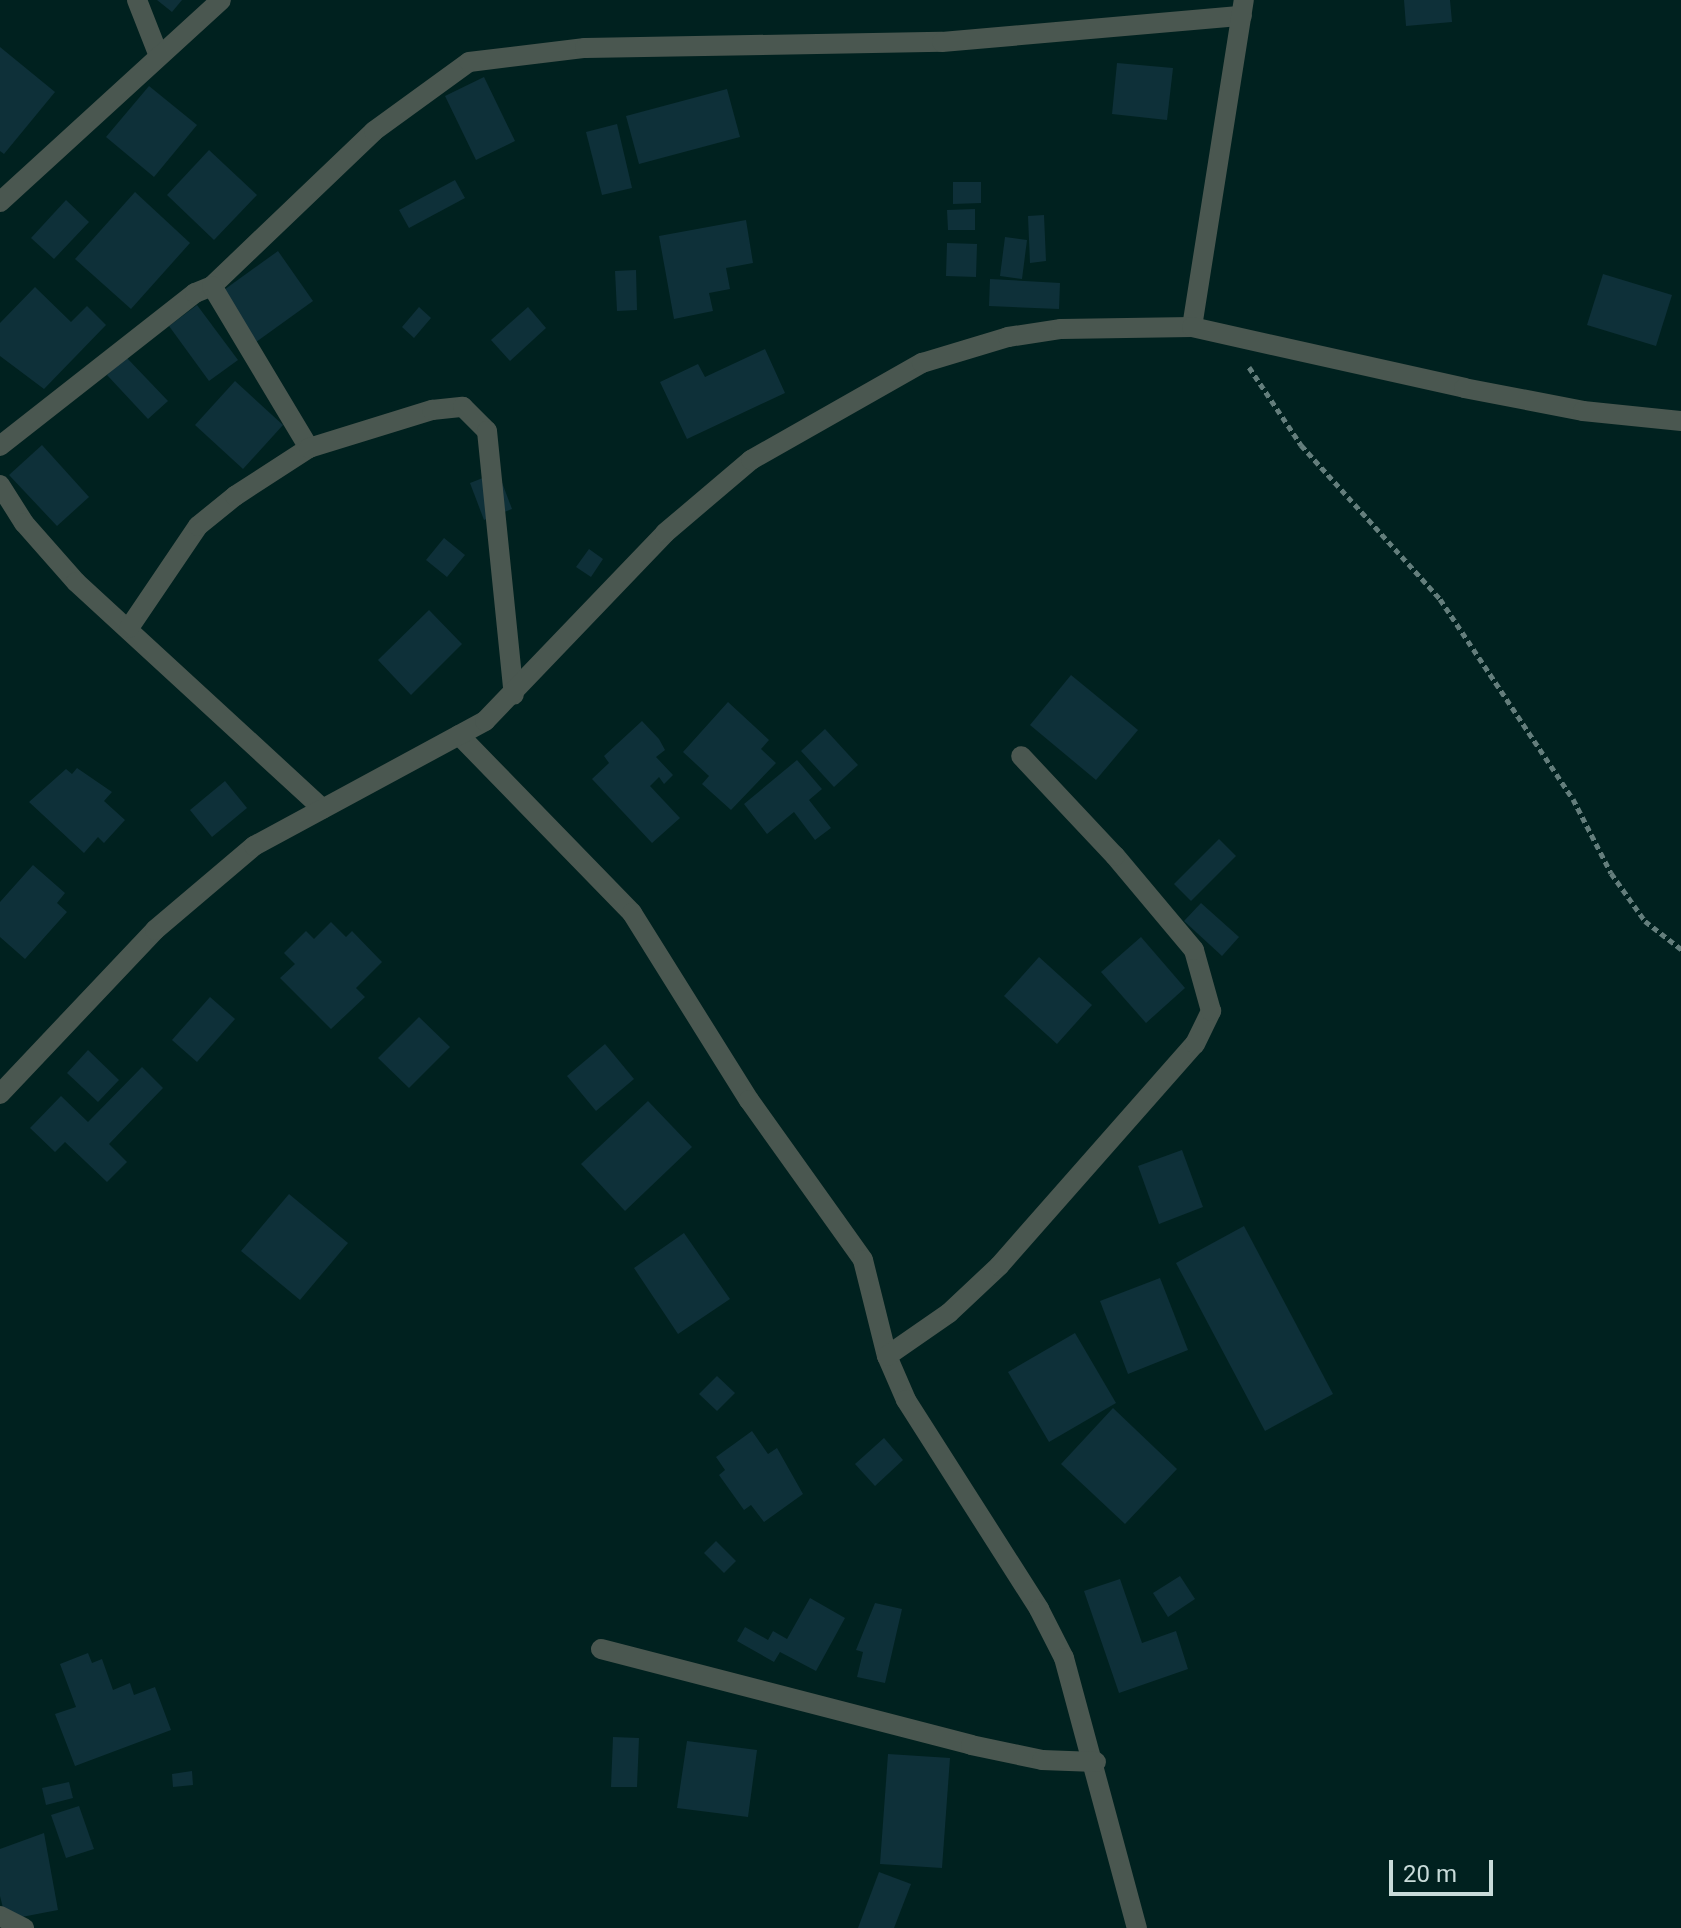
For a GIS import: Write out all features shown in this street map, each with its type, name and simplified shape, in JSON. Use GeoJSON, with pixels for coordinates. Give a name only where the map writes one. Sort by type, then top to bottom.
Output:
{"type":"FeatureCollection","features":[{"type":"Feature","properties":{"kind":"street"},"geometry":{"type":"LineString","coordinates":[[137,0],[159,56]]}},
{"type":"Feature","properties":{"kind":"street"},"geometry":{"type":"LineString","coordinates":[[0,202],[221,0]]}},
{"type":"Feature","properties":{"kind":"street"},"geometry":{"type":"LineString","coordinates":[[0,446],[195,293],[212,286],[374,131],[469,62],[585,48],[942,42],[1243,8],[1192,327]]}},
{"type":"Feature","properties":{"kind":"street"},"geometry":{"type":"LineString","coordinates":[[212,286],[309,448]]}},
{"type":"Feature","properties":{"kind":"street"},"geometry":{"type":"LineString","coordinates":[[0,1094],[155,930],[254,846],[485,721],[514,695],[665,533],[751,460],[816,419],[922,363],[1008,337],[1061,329],[1192,327],[1227,332],[1464,388],[1583,411],[1681,421]]}},
{"type":"Feature","properties":{"kind":"street"},"geometry":{"type":"LineString","coordinates":[[129,628],[198,526],[309,448],[432,410],[463,407],[477,417],[487,431],[514,695]]}},
{"type":"Feature","properties":{"kind":"street"},"geometry":{"type":"LineString","coordinates":[[0,485],[24,523],[76,582],[323,809]]}},
{"type":"Feature","properties":{"kind":"street"},"geometry":{"type":"LineString","coordinates":[[459,735],[590,866],[659,950],[749,1100],[863,1260],[887,1356],[934,1450],[1039,1609],[1064,1658],[1096,1762],[1137,1928]]}},
{"type":"Feature","properties":{"kind":"street"},"geometry":{"type":"LineString","coordinates":[[887,1356],[949,1313],[999,1266],[1195,1044],[1211,1011],[1210,990],[1194,950],[1115,856],[1021,756]]}},
{"type":"Feature","properties":{"kind":"street"},"geometry":{"type":"LineString","coordinates":[[601,1649],[971,1745],[1042,1760],[1096,1762]]}},
{"type":"Feature","properties":{"kind":"street"},"geometry":{"type":"LineString","coordinates":[[0,1916],[24,1928]]}},
{"type":"Feature","properties":{"kind":"path"},"geometry":{"type":"LineString","coordinates":[[1227,332],[1301,445],[1440,599],[1573,799],[1611,873],[1645,921],[1681,949]]}},
{"type":"Feature","properties":{"kind":"building"},"geometry":{"type":"Polygon","coordinates":[[[157,0],[182,0],[172,12],[157,0]]]}},
{"type":"Feature","properties":{"kind":"building"},"geometry":{"type":"Polygon","coordinates":[[[1404,0],[1450,0],[1452,22],[1406,26],[1404,0]]]}},
{"type":"Feature","properties":{"kind":"building"},"geometry":{"type":"Polygon","coordinates":[[[0,47],[55,92],[4,154],[0,151],[0,47]]]}},
{"type":"Feature","properties":{"kind":"building"},"geometry":{"type":"Polygon","coordinates":[[[1117,63],[1173,68],[1167,120],[1112,114],[1117,63]]]}},
{"type":"Feature","properties":{"kind":"building"},"geometry":{"type":"Polygon","coordinates":[[[484,77],[515,141],[476,160],[445,96],[484,77]]]}},
{"type":"Feature","properties":{"kind":"building"},"geometry":{"type":"Polygon","coordinates":[[[149,86],[197,125],[154,177],[106,137],[149,86]]]}},
{"type":"Feature","properties":{"kind":"building"},"geometry":{"type":"Polygon","coordinates":[[[727,89],[740,137],[639,164],[626,116],[727,89]]]}},
{"type":"Feature","properties":{"kind":"building"},"geometry":{"type":"Polygon","coordinates":[[[617,124],[632,188],[602,195],[586,132],[617,124]]]}},
{"type":"Feature","properties":{"kind":"building"},"geometry":{"type":"Polygon","coordinates":[[[209,150],[257,195],[214,240],[167,195],[209,150]]]}},
{"type":"Feature","properties":{"kind":"building"},"geometry":{"type":"Polygon","coordinates":[[[455,180],[465,198],[409,228],[399,210],[455,180]]]}},
{"type":"Feature","properties":{"kind":"building"},"geometry":{"type":"Polygon","coordinates":[[[953,182],[981,182],[981,203],[953,204],[953,182]]]}},
{"type":"Feature","properties":{"kind":"building"},"geometry":{"type":"Polygon","coordinates":[[[135,192],[190,243],[131,309],[75,259],[135,192]]]}},
{"type":"Feature","properties":{"kind":"building"},"geometry":{"type":"Polygon","coordinates":[[[66,200],[89,222],[54,259],[31,238],[66,200]]]}},
{"type":"Feature","properties":{"kind":"building"},"geometry":{"type":"Polygon","coordinates":[[[975,209],[975,230],[948,230],[947,210],[975,209]]]}},
{"type":"Feature","properties":{"kind":"building"},"geometry":{"type":"Polygon","coordinates":[[[1044,215],[1046,261],[1030,263],[1028,216],[1044,215]]]}},
{"type":"Feature","properties":{"kind":"building"},"geometry":{"type":"Polygon","coordinates":[[[746,220],[753,263],[726,268],[730,289],[709,293],[713,311],[674,319],[659,236],[746,220]]]}},
{"type":"Feature","properties":{"kind":"building"},"geometry":{"type":"Polygon","coordinates":[[[1005,237],[1027,240],[1022,279],[1000,276],[1005,237]]]}},
{"type":"Feature","properties":{"kind":"building"},"geometry":{"type":"Polygon","coordinates":[[[947,243],[977,244],[976,277],[946,276],[947,243]]]}},
{"type":"Feature","properties":{"kind":"building"},"geometry":{"type":"Polygon","coordinates":[[[278,251],[313,301],[245,350],[210,300],[278,251]]]}},
{"type":"Feature","properties":{"kind":"building"},"geometry":{"type":"Polygon","coordinates":[[[636,270],[637,310],[617,311],[615,271],[636,270]]]}},
{"type":"Feature","properties":{"kind":"building"},"geometry":{"type":"Polygon","coordinates":[[[1603,274],[1672,295],[1656,346],[1587,325],[1603,274]]]}},
{"type":"Feature","properties":{"kind":"building"},"geometry":{"type":"Polygon","coordinates":[[[990,279],[1060,283],[1059,309],[989,306],[990,279]]]}},
{"type":"Feature","properties":{"kind":"building"},"geometry":{"type":"Polygon","coordinates":[[[35,287],[71,322],[87,306],[106,325],[44,389],[0,356],[0,323],[35,287]]]}},
{"type":"Feature","properties":{"kind":"building"},"geometry":{"type":"Polygon","coordinates":[[[197,305],[238,360],[209,381],[169,326],[197,305]]]}},
{"type":"Feature","properties":{"kind":"building"},"geometry":{"type":"Polygon","coordinates":[[[419,307],[431,318],[414,338],[402,327],[419,307]]]}},
{"type":"Feature","properties":{"kind":"building"},"geometry":{"type":"Polygon","coordinates":[[[528,307],[546,328],[510,361],[491,340],[528,307]]]}},
{"type":"Feature","properties":{"kind":"building"},"geometry":{"type":"Polygon","coordinates":[[[765,349],[785,393],[687,439],[660,382],[698,364],[705,377],[765,349]]]}},
{"type":"Feature","properties":{"kind":"building"},"geometry":{"type":"Polygon","coordinates":[[[126,357],[168,401],[148,419],[107,375],[126,357]]]}},
{"type":"Feature","properties":{"kind":"building"},"geometry":{"type":"Polygon","coordinates":[[[235,381],[283,425],[243,469],[195,425],[235,381]]]}},
{"type":"Feature","properties":{"kind":"building"},"geometry":{"type":"Polygon","coordinates":[[[42,445],[89,497],[57,526],[9,475],[42,445]]]}},
{"type":"Feature","properties":{"kind":"building"},"geometry":{"type":"Polygon","coordinates":[[[498,472],[512,509],[484,520],[470,483],[498,472]]]}},
{"type":"Feature","properties":{"kind":"building"},"geometry":{"type":"Polygon","coordinates":[[[444,538],[465,555],[447,577],[426,560],[444,538]]]}},
{"type":"Feature","properties":{"kind":"building"},"geometry":{"type":"Polygon","coordinates":[[[589,549],[603,559],[591,577],[576,567],[589,549]]]}},
{"type":"Feature","properties":{"kind":"building"},"geometry":{"type":"Polygon","coordinates":[[[429,610],[462,644],[411,695],[378,660],[429,610]]]}},
{"type":"Feature","properties":{"kind":"building"},"geometry":{"type":"Polygon","coordinates":[[[1071,675],[1138,730],[1096,780],[1030,725],[1071,675]]]}},
{"type":"Feature","properties":{"kind":"building"},"geometry":{"type":"Polygon","coordinates":[[[728,702],[769,740],[761,749],[776,763],[731,810],[702,784],[709,776],[683,752],[728,702]]]}},
{"type":"Feature","properties":{"kind":"building"},"geometry":{"type":"Polygon","coordinates":[[[642,721],[665,750],[656,757],[673,775],[664,784],[659,777],[650,786],[680,818],[652,843],[592,779],[609,763],[604,756],[642,721]]]}},
{"type":"Feature","properties":{"kind":"building"},"geometry":{"type":"Polygon","coordinates":[[[825,729],[858,765],[834,787],[801,751],[825,729]]]}},
{"type":"Feature","properties":{"kind":"building"},"geometry":{"type":"Polygon","coordinates":[[[797,760],[822,789],[809,800],[831,828],[815,840],[794,812],[767,834],[744,804],[797,760]]]}},
{"type":"Feature","properties":{"kind":"building"},"geometry":{"type":"Polygon","coordinates":[[[77,768],[112,792],[104,801],[125,820],[104,843],[98,837],[84,853],[29,802],[66,769],[72,774],[77,768]]]}},
{"type":"Feature","properties":{"kind":"building"},"geometry":{"type":"Polygon","coordinates":[[[225,781],[247,808],[212,837],[190,810],[225,781]]]}},
{"type":"Feature","properties":{"kind":"building"},"geometry":{"type":"Polygon","coordinates":[[[1219,839],[1236,856],[1191,901],[1174,884],[1219,839]]]}},
{"type":"Feature","properties":{"kind":"building"},"geometry":{"type":"Polygon","coordinates":[[[33,865],[65,893],[57,903],[67,912],[25,959],[0,937],[0,902],[33,865]]]}},
{"type":"Feature","properties":{"kind":"building"},"geometry":{"type":"Polygon","coordinates":[[[1201,903],[1239,937],[1222,956],[1184,921],[1201,903]]]}},
{"type":"Feature","properties":{"kind":"building"},"geometry":{"type":"Polygon","coordinates":[[[331,922],[346,937],[352,931],[382,962],[356,988],[365,997],[331,1029],[280,978],[295,964],[284,953],[306,931],[314,939],[331,922]]]}},
{"type":"Feature","properties":{"kind":"building"},"geometry":{"type":"Polygon","coordinates":[[[1141,937],[1185,988],[1146,1023],[1101,972],[1141,937]]]}},
{"type":"Feature","properties":{"kind":"building"},"geometry":{"type":"Polygon","coordinates":[[[1039,957],[1092,1005],[1057,1044],[1004,996],[1039,957]]]}},
{"type":"Feature","properties":{"kind":"building"},"geometry":{"type":"Polygon","coordinates":[[[210,997],[235,1019],[197,1062],[172,1040],[210,997]]]}},
{"type":"Feature","properties":{"kind":"building"},"geometry":{"type":"Polygon","coordinates":[[[419,1017],[450,1047],[409,1088],[378,1058],[419,1017]]]}},
{"type":"Feature","properties":{"kind":"building"},"geometry":{"type":"Polygon","coordinates":[[[605,1044],[634,1079],[596,1111],[567,1076],[605,1044]]]}},
{"type":"Feature","properties":{"kind":"building"},"geometry":{"type":"Polygon","coordinates":[[[88,1050],[119,1080],[98,1102],[67,1073],[88,1050]]]}},
{"type":"Feature","properties":{"kind":"building"},"geometry":{"type":"Polygon","coordinates":[[[142,1067],[163,1088],[109,1144],[127,1162],[107,1182],[65,1142],[55,1152],[30,1128],[61,1096],[88,1122],[142,1067]]]}},
{"type":"Feature","properties":{"kind":"building"},"geometry":{"type":"Polygon","coordinates":[[[648,1101],[692,1147],[625,1211],[581,1164],[648,1101]]]}},
{"type":"Feature","properties":{"kind":"building"},"geometry":{"type":"Polygon","coordinates":[[[1182,1150],[1203,1207],[1159,1224],[1138,1166],[1182,1150]]]}},
{"type":"Feature","properties":{"kind":"building"},"geometry":{"type":"Polygon","coordinates":[[[289,1194],[348,1243],[300,1300],[241,1251],[289,1194]]]}},
{"type":"Feature","properties":{"kind":"building"},"geometry":{"type":"Polygon","coordinates":[[[1244,1226],[1333,1394],[1265,1431],[1176,1263],[1244,1226]]]}},
{"type":"Feature","properties":{"kind":"building"},"geometry":{"type":"Polygon","coordinates":[[[684,1233],[730,1299],[678,1334],[634,1268],[684,1233]]]}},
{"type":"Feature","properties":{"kind":"building"},"geometry":{"type":"Polygon","coordinates":[[[1160,1278],[1188,1350],[1128,1374],[1100,1301],[1160,1278]]]}},
{"type":"Feature","properties":{"kind":"building"},"geometry":{"type":"Polygon","coordinates":[[[1075,1333],[1116,1403],[1049,1442],[1008,1372],[1075,1333]]]}},
{"type":"Feature","properties":{"kind":"building"},"geometry":{"type":"Polygon","coordinates":[[[717,1376],[735,1393],[717,1411],[699,1394],[717,1376]]]}},
{"type":"Feature","properties":{"kind":"building"},"geometry":{"type":"Polygon","coordinates":[[[1113,1408],[1177,1469],[1125,1524],[1061,1464],[1113,1408]]]}},
{"type":"Feature","properties":{"kind":"building"},"geometry":{"type":"Polygon","coordinates":[[[752,1431],[768,1454],[777,1448],[803,1494],[764,1522],[751,1505],[744,1510],[719,1475],[725,1470],[716,1457],[752,1431]]]}},
{"type":"Feature","properties":{"kind":"building"},"geometry":{"type":"Polygon","coordinates":[[[884,1438],[903,1460],[875,1486],[855,1464],[884,1438]]]}},
{"type":"Feature","properties":{"kind":"building"},"geometry":{"type":"Polygon","coordinates":[[[716,1541],[736,1561],[724,1573],[704,1553],[716,1541]]]}},
{"type":"Feature","properties":{"kind":"building"},"geometry":{"type":"Polygon","coordinates":[[[1180,1576],[1195,1599],[1168,1617],[1153,1593],[1180,1576]]]}},
{"type":"Feature","properties":{"kind":"building"},"geometry":{"type":"Polygon","coordinates":[[[1120,1579],[1142,1643],[1176,1631],[1188,1669],[1119,1693],[1084,1591],[1120,1579]]]}},
{"type":"Feature","properties":{"kind":"building"},"geometry":{"type":"Polygon","coordinates":[[[810,1598],[845,1618],[816,1671],[780,1652],[774,1662],[737,1641],[745,1627],[768,1640],[773,1631],[787,1639],[810,1598]]]}},
{"type":"Feature","properties":{"kind":"building"},"geometry":{"type":"Polygon","coordinates":[[[875,1603],[902,1609],[885,1683],[857,1677],[863,1652],[856,1650],[875,1603]]]}},
{"type":"Feature","properties":{"kind":"building"},"geometry":{"type":"Polygon","coordinates":[[[88,1653],[92,1663],[102,1659],[113,1690],[130,1683],[134,1695],[155,1687],[171,1730],[75,1766],[55,1714],[76,1707],[60,1664],[88,1653]]]}},
{"type":"Feature","properties":{"kind":"building"},"geometry":{"type":"Polygon","coordinates":[[[613,1737],[639,1738],[637,1787],[611,1787],[613,1737]]]}},
{"type":"Feature","properties":{"kind":"building"},"geometry":{"type":"Polygon","coordinates":[[[687,1741],[757,1750],[748,1817],[677,1808],[687,1741]]]}},
{"type":"Feature","properties":{"kind":"building"},"geometry":{"type":"Polygon","coordinates":[[[888,1754],[950,1758],[942,1868],[880,1864],[888,1754]]]}},
{"type":"Feature","properties":{"kind":"building"},"geometry":{"type":"Polygon","coordinates":[[[192,1771],[193,1785],[173,1787],[172,1774],[192,1771]]]}},
{"type":"Feature","properties":{"kind":"building"},"geometry":{"type":"Polygon","coordinates":[[[69,1782],[73,1798],[46,1805],[42,1788],[69,1782]]]}},
{"type":"Feature","properties":{"kind":"building"},"geometry":{"type":"Polygon","coordinates":[[[79,1806],[94,1849],[66,1858],[51,1815],[79,1806]]]}},
{"type":"Feature","properties":{"kind":"building"},"geometry":{"type":"Polygon","coordinates":[[[44,1833],[58,1910],[6,1920],[0,1896],[0,1849],[44,1833]]]}},
{"type":"Feature","properties":{"kind":"building"},"geometry":{"type":"Polygon","coordinates":[[[879,1872],[911,1884],[894,1928],[858,1928],[879,1872]]]}}]}
